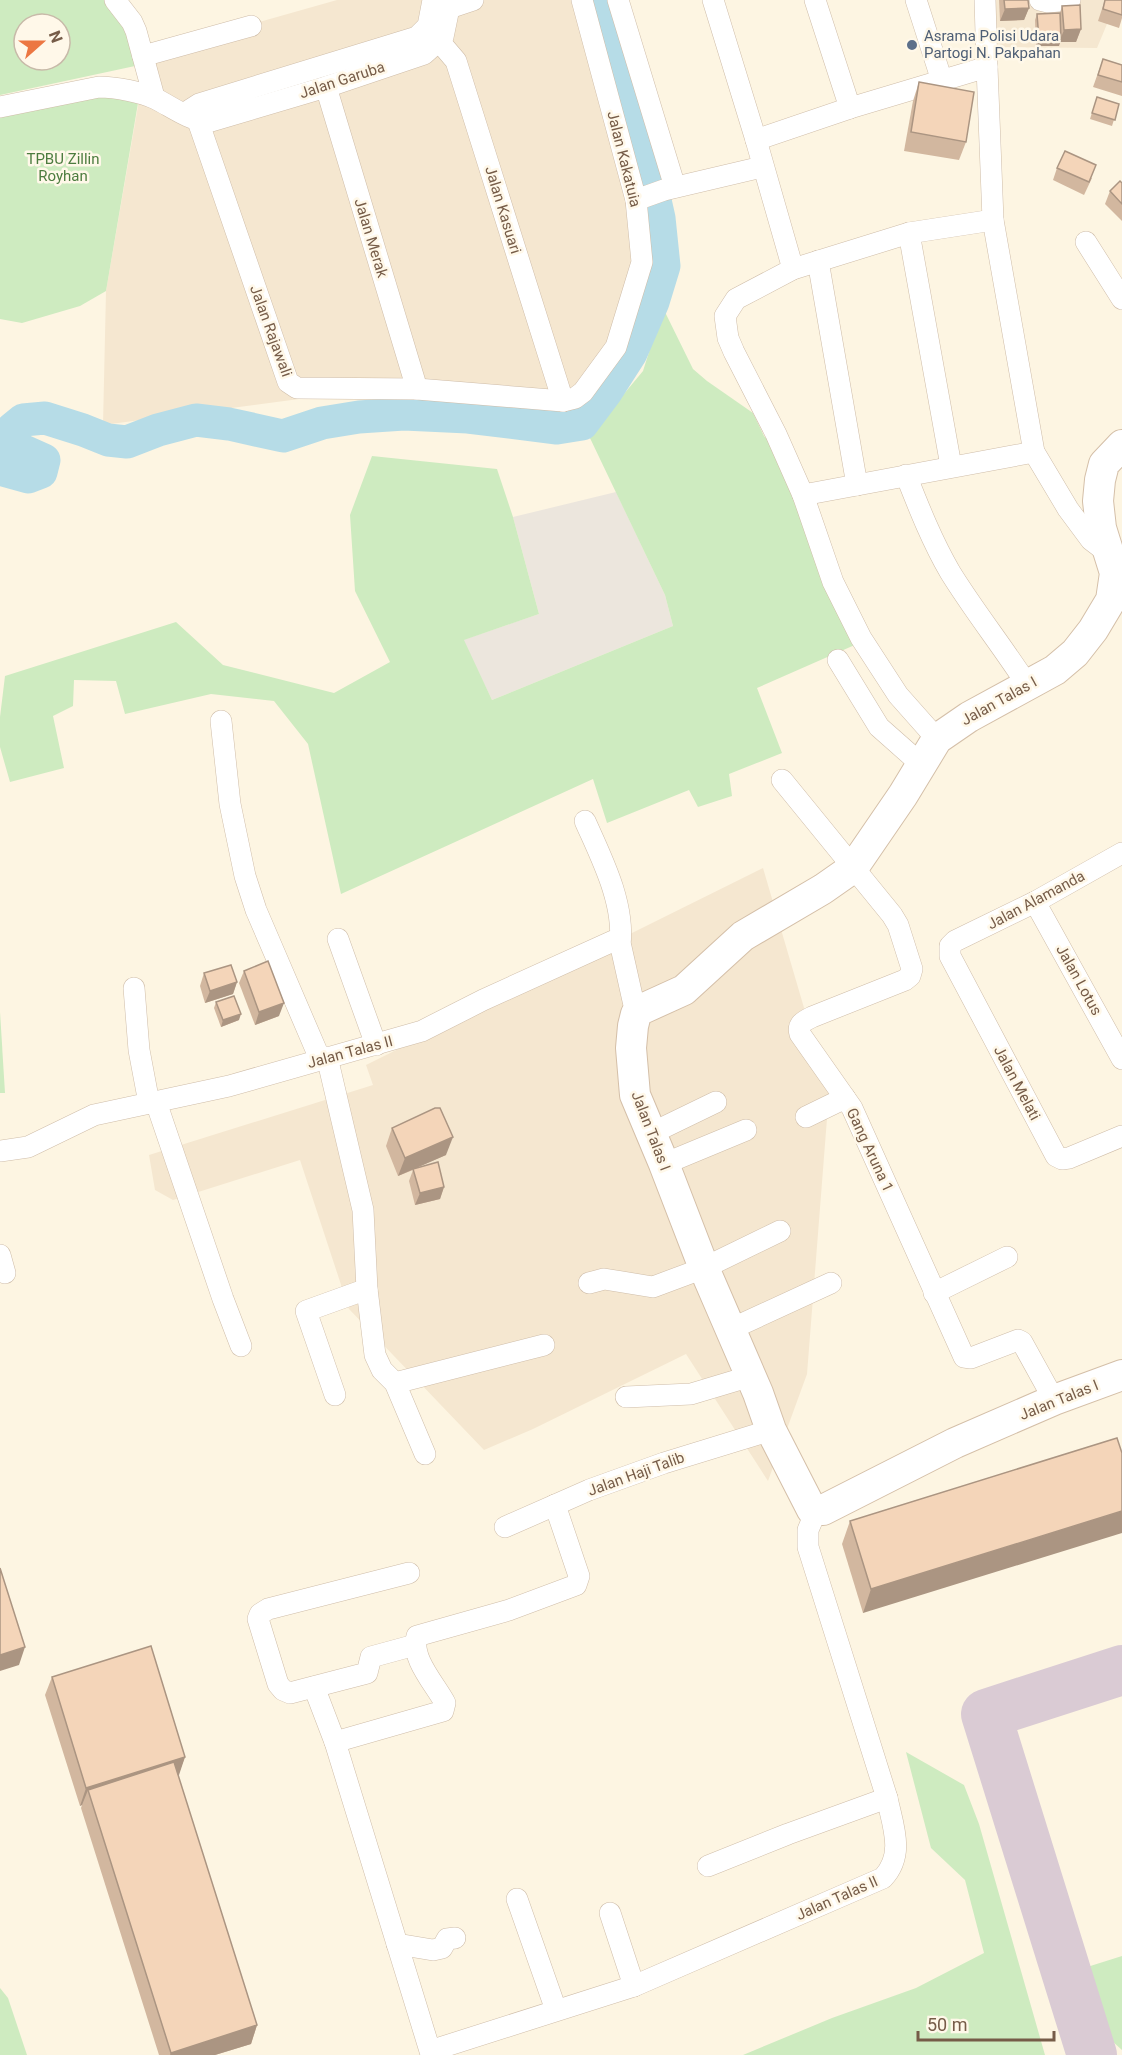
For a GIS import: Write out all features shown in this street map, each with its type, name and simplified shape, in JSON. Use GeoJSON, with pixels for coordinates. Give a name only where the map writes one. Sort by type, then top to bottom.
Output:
{"type":"FeatureCollection","features":[{"type":"Feature","properties":{"kind":"street"},"geometry":{"type":"LineString","coordinates":[[115,0],[132,22],[153,97]]}},
{"type":"Feature","properties":{"kind":"street"},"geometry":{"type":"LineString","coordinates":[[433,0],[433,34],[443,37],[449,8],[473,0]]}},
{"type":"Feature","properties":{"kind":"street","name":"Jalan Kakatuia"},"geometry":{"type":"LineString","coordinates":[[563,401],[575,398],[584,392],[615,347],[642,262],[639,199],[582,0]]}},
{"type":"Feature","properties":{"kind":"street"},"geometry":{"type":"LineString","coordinates":[[618,0],[670,189]]}},
{"type":"Feature","properties":{"kind":"street"},"geometry":{"type":"LineString","coordinates":[[713,0],[793,269]]}},
{"type":"Feature","properties":{"kind":"street"},"geometry":{"type":"LineString","coordinates":[[815,0],[850,108]]}},
{"type":"Feature","properties":{"kind":"street"},"geometry":{"type":"LineString","coordinates":[[916,0],[942,81]]}},
{"type":"Feature","properties":{"kind":"street"},"geometry":{"type":"LineString","coordinates":[[985,0],[993,219],[1034,452],[1068,509],[1091,540],[1115,566]]}},
{"type":"Feature","properties":{"kind":"street"},"geometry":{"type":"LineString","coordinates":[[1040,0],[1048,2],[1070,0]]}},
{"type":"Feature","properties":{"kind":"street"},"geometry":{"type":"LineString","coordinates":[[143,56],[251,26]]}},
{"type":"Feature","properties":{"kind":"street","name":"Jalan Garuba"},"geometry":{"type":"LineString","coordinates":[[185,115],[208,122],[326,87],[424,54],[433,34]]}},
{"type":"Feature","properties":{"kind":"street","name":"Jalan Garuba"},"geometry":{"type":"LineString","coordinates":[[185,115],[199,104],[433,34]]}},
{"type":"Feature","properties":{"kind":"street","name":"Jalan Kasuari"},"geometry":{"type":"LineString","coordinates":[[433,34],[456,61],[563,401]]}},
{"type":"Feature","properties":{"kind":"street"},"geometry":{"type":"LineString","coordinates":[[756,140],[850,108],[987,68]]}},
{"type":"Feature","properties":{"kind":"street"},"geometry":{"type":"LineString","coordinates":[[0,107],[99,87],[110,87],[153,97],[185,115]]}},
{"type":"Feature","properties":{"kind":"street","name":"Jalan Merak"},"geometry":{"type":"LineString","coordinates":[[326,87],[417,389]]}},
{"type":"Feature","properties":{"kind":"street","name":"Jalan Rajawali"},"geometry":{"type":"LineString","coordinates":[[185,115],[288,382],[297,388],[417,389],[563,401]]}},
{"type":"Feature","properties":{"kind":"street"},"geometry":{"type":"LineString","coordinates":[[639,199],[670,189],[762,167]]}},
{"type":"Feature","properties":{"kind":"street"},"geometry":{"type":"LineString","coordinates":[[937,739],[898,695],[861,638],[832,582],[803,495],[776,434],[734,352],[728,338],[725,316],[736,299],[793,269],[909,233],[993,219]]}},
{"type":"Feature","properties":{"kind":"street"},"geometry":{"type":"LineString","coordinates":[[909,233],[951,466]]}},
{"type":"Feature","properties":{"kind":"street"},"geometry":{"type":"LineString","coordinates":[[1086,242],[1122,299]]}},
{"type":"Feature","properties":{"kind":"street"},"geometry":{"type":"LineString","coordinates":[[818,261],[857,485]]}},
{"type":"Feature","properties":{"kind":"street","name":"Jalan Talas I"},"geometry":{"type":"LineString","coordinates":[[1122,445],[1104,464],[1098,501],[1101,528],[1115,566],[1111,600],[1093,630],[1075,653],[1055,670],[969,717],[937,739],[903,795],[853,868],[823,889],[743,936],[684,990],[636,1014],[631,1048],[635,1095],[650,1134],[704,1268],[732,1329],[771,1430],[808,1504],[816,1511],[823,1510],[955,1443],[1054,1400],[1122,1375]]}},
{"type":"Feature","properties":{"kind":"street"},"geometry":{"type":"LineString","coordinates":[[803,495],[1034,452]]}},
{"type":"Feature","properties":{"kind":"street"},"geometry":{"type":"LineString","coordinates":[[906,476],[949,570],[1028,686]]}},
{"type":"Feature","properties":{"kind":"street"},"geometry":{"type":"LineString","coordinates":[[838,660],[879,727],[922,765]]}},
{"type":"Feature","properties":{"kind":"street"},"geometry":{"type":"LineString","coordinates":[[221,721],[230,804],[245,876],[256,910],[323,1058],[363,1210],[367,1289],[377,1363],[394,1383],[425,1454]]}},
{"type":"Feature","properties":{"kind":"street"},"geometry":{"type":"LineString","coordinates":[[782,780],[853,868]]}},
{"type":"Feature","properties":{"kind":"street"},"geometry":{"type":"LineString","coordinates":[[585,821],[610,878],[622,931],[620,945],[636,1014]]}},
{"type":"Feature","properties":{"kind":"street","name":"Jalan Alamanda"},"geometry":{"type":"LineString","coordinates":[[950,946],[957,940],[1035,902],[1122,853]]}},
{"type":"Feature","properties":{"kind":"street","name":"Gang Aruna 1"},"geometry":{"type":"LineString","coordinates":[[853,868],[898,925],[912,969],[910,976],[812,1017],[801,1023],[800,1034],[845,1098],[874,1156],[964,1357],[971,1358],[1018,1340],[1022,1342],[1054,1400]]}},
{"type":"Feature","properties":{"kind":"street","name":"Jalan Lotus"},"geometry":{"type":"LineString","coordinates":[[1035,902],[1122,1059]]}},
{"type":"Feature","properties":{"kind":"street"},"geometry":{"type":"LineString","coordinates":[[338,939],[376,1045]]}},
{"type":"Feature","properties":{"kind":"street","name":"Jalan Talas II"},"geometry":{"type":"LineString","coordinates":[[0,1151],[28,1147],[94,1115],[229,1086],[376,1045],[431,1027],[599,946],[613,941],[620,945]]}},
{"type":"Feature","properties":{"kind":"street","name":"Jalan Melati"},"geometry":{"type":"LineString","coordinates":[[950,946],[950,956],[1056,1156],[1062,1159],[1069,1158],[1122,1136]]}},
{"type":"Feature","properties":{"kind":"street"},"geometry":{"type":"LineString","coordinates":[[134,988],[139,1050],[152,1103],[242,1346]]}},
{"type":"Feature","properties":{"kind":"street"},"geometry":{"type":"LineString","coordinates":[[806,1117],[845,1098]]}},
{"type":"Feature","properties":{"kind":"street"},"geometry":{"type":"LineString","coordinates":[[650,1134],[716,1102]]}},
{"type":"Feature","properties":{"kind":"street"},"geometry":{"type":"LineString","coordinates":[[664,1164],[746,1130]]}},
{"type":"Feature","properties":{"kind":"street"},"geometry":{"type":"LineString","coordinates":[[589,1283],[604,1279],[653,1287],[704,1268],[780,1231]]}},
{"type":"Feature","properties":{"kind":"street"},"geometry":{"type":"LineString","coordinates":[[934,1293],[1006,1257]]}},
{"type":"Feature","properties":{"kind":"street"},"geometry":{"type":"LineString","coordinates":[[732,1329],[831,1283]]}},
{"type":"Feature","properties":{"kind":"street"},"geometry":{"type":"LineString","coordinates":[[335,1395],[306,1311],[367,1289]]}},
{"type":"Feature","properties":{"kind":"street"},"geometry":{"type":"LineString","coordinates":[[394,1383],[544,1345]]}},
{"type":"Feature","properties":{"kind":"street"},"geometry":{"type":"LineString","coordinates":[[626,1397],[691,1394],[751,1376]]}},
{"type":"Feature","properties":{"kind":"street","name":"Jalan Haji Talib"},"geometry":{"type":"LineString","coordinates":[[505,1527],[588,1490],[664,1463],[771,1430]]}},
{"type":"Feature","properties":{"kind":"street"},"geometry":{"type":"LineString","coordinates":[[335,1742],[443,1711],[445,1703],[428,1676],[415,1645],[417,1636],[420,1634],[509,1611],[576,1586],[579,1576],[555,1505]]}},
{"type":"Feature","properties":{"kind":"street","name":"Jalan Talas II"},"geometry":{"type":"LineString","coordinates":[[397,1944],[430,2052],[634,1986],[883,1878],[892,1869],[896,1856],[896,1838],[887,1798],[808,1547],[808,1530],[816,1511]]}},
{"type":"Feature","properties":{"kind":"street"},"geometry":{"type":"LineString","coordinates":[[410,1574],[268,1609],[260,1614],[258,1619],[278,1684],[290,1693],[367,1673],[371,1657],[415,1645]]}},
{"type":"Feature","properties":{"kind":"street"},"geometry":{"type":"LineString","coordinates":[[314,1687],[335,1742],[397,1944],[433,1950],[442,1948],[447,1939],[455,1938]]}},
{"type":"Feature","properties":{"kind":"street"},"geometry":{"type":"LineString","coordinates":[[708,1866],[887,1798]]}},
{"type":"Feature","properties":{"kind":"street"},"geometry":{"type":"LineString","coordinates":[[517,1899],[556,2010]]}},
{"type":"Feature","properties":{"kind":"street"},"geometry":{"type":"LineString","coordinates":[[610,1913],[634,1986]]}},
{"type":"Feature","properties":{"kind":"shaded area"},"geometry":{"type":"Polygon","coordinates":[[[337,0],[590,0],[649,205],[653,259],[615,353],[581,390],[344,393],[103,425],[106,291],[147,54],[337,0]]]}},
{"type":"Feature","properties":{"kind":"shaded area"},"geometry":{"type":"Polygon","coordinates":[[[994,0],[1117,0],[1097,48],[997,47],[994,0]]]}},
{"type":"Feature","properties":{"kind":"shaded area"},"geometry":{"type":"Polygon","coordinates":[[[616,492],[665,595],[673,626],[492,700],[463,640],[539,614],[513,517],[616,492]]]}},
{"type":"Feature","properties":{"kind":"shaded area"},"geometry":{"type":"Polygon","coordinates":[[[763,868],[829,1093],[807,1374],[768,1481],[686,1354],[533,1429],[484,1450],[349,1309],[300,1160],[173,1200],[155,1190],[149,1155],[373,1085],[366,1065],[763,868]]]}},
{"type":"Feature","properties":{"kind":"green space"},"geometry":{"type":"Polygon","coordinates":[[[0,0],[109,0],[124,16],[135,66],[0,95],[0,0]]]}},
{"type":"Feature","properties":{"kind":"green space","name":"TPBU Zillin Royhan"},"geometry":{"type":"Polygon","coordinates":[[[111,93],[138,103],[106,291],[80,306],[22,323],[0,319],[0,114],[111,93]]]}},
{"type":"Feature","properties":{"kind":"green space"},"geometry":{"type":"Polygon","coordinates":[[[663,308],[693,369],[753,413],[764,436],[774,447],[857,644],[757,688],[782,753],[729,774],[732,796],[698,807],[689,790],[607,823],[593,779],[341,894],[308,744],[274,701],[211,694],[125,714],[116,681],[74,680],[73,706],[53,716],[64,768],[10,782],[0,747],[0,717],[5,676],[176,622],[223,665],[334,693],[390,662],[355,591],[350,515],[372,456],[497,469],[513,517],[539,614],[464,640],[492,700],[673,626],[665,595],[589,436],[643,371],[663,308]]]}},
{"type":"Feature","properties":{"kind":"green space"},"geometry":{"type":"Polygon","coordinates":[[[0,1012],[5,1093],[0,1093],[0,1012]]]}},
{"type":"Feature","properties":{"kind":"green space"},"geometry":{"type":"Polygon","coordinates":[[[906,1752],[964,1785],[979,1824],[1045,2055],[743,2055],[832,2018],[916,1988],[984,1953],[965,1880],[931,1848],[906,1752]]]}},
{"type":"Feature","properties":{"kind":"green space"},"geometry":{"type":"Polygon","coordinates":[[[1122,1956],[1122,2050],[1111,2040],[1084,1968],[1122,1956]]]}},
{"type":"Feature","properties":{"kind":"green space"},"geometry":{"type":"Polygon","coordinates":[[[0,1988],[8,1998],[27,2055],[0,2055],[0,1988]]]}},
{"type":"Feature","properties":{"kind":"building"},"geometry":{"type":"Polygon","coordinates":[[[1004,0],[1028,0],[1029,8],[1005,9],[1004,0]]]}},
{"type":"Feature","properties":{"kind":"building"},"geometry":{"type":"Polygon","coordinates":[[[1105,0],[1122,0],[1122,15],[1103,9],[1105,0]]]}},
{"type":"Feature","properties":{"kind":"building"},"geometry":{"type":"Polygon","coordinates":[[[1080,5],[1081,29],[1064,30],[1062,6],[1080,5]]]}},
{"type":"Feature","properties":{"kind":"building"},"geometry":{"type":"Polygon","coordinates":[[[1060,13],[1061,40],[1039,40],[1037,14],[1060,13]]]}},
{"type":"Feature","properties":{"kind":"building"},"geometry":{"type":"Polygon","coordinates":[[[1103,59],[1122,65],[1122,82],[1098,75],[1103,59]]]}},
{"type":"Feature","properties":{"kind":"building"},"geometry":{"type":"Polygon","coordinates":[[[919,82],[974,92],[966,142],[911,132],[919,82]]]}},
{"type":"Feature","properties":{"kind":"building"},"geometry":{"type":"Polygon","coordinates":[[[1097,97],[1119,104],[1115,120],[1092,113],[1097,97]]]}},
{"type":"Feature","properties":{"kind":"building"},"geometry":{"type":"Polygon","coordinates":[[[1065,151],[1096,165],[1089,182],[1057,168],[1065,151]]]}},
{"type":"Feature","properties":{"kind":"building"},"geometry":{"type":"Polygon","coordinates":[[[1120,181],[1122,183],[1122,204],[1110,191],[1120,181]]]}},
{"type":"Feature","properties":{"kind":"building"},"geometry":{"type":"Polygon","coordinates":[[[268,961],[284,1003],[259,1012],[244,971],[268,961]]]}},
{"type":"Feature","properties":{"kind":"building"},"geometry":{"type":"Polygon","coordinates":[[[231,965],[237,982],[210,991],[204,973],[231,965]]]}},
{"type":"Feature","properties":{"kind":"building"},"geometry":{"type":"Polygon","coordinates":[[[234,996],[241,1014],[223,1020],[216,1002],[234,996]]]}},
{"type":"Feature","properties":{"kind":"building"},"geometry":{"type":"Polygon","coordinates":[[[435,1108],[440,1108],[453,1137],[405,1158],[392,1128],[435,1108]]]}},
{"type":"Feature","properties":{"kind":"building"},"geometry":{"type":"Polygon","coordinates":[[[438,1162],[444,1187],[420,1193],[413,1169],[438,1162]]]}},
{"type":"Feature","properties":{"kind":"building"},"geometry":{"type":"Polygon","coordinates":[[[1117,1438],[1122,1453],[1122,1511],[871,1589],[850,1521],[1117,1438]]]}},
{"type":"Feature","properties":{"kind":"building"},"geometry":{"type":"Polygon","coordinates":[[[0,1568],[25,1647],[0,1655],[0,1568]]]}},
{"type":"Feature","properties":{"kind":"building"},"geometry":{"type":"Polygon","coordinates":[[[151,1646],[185,1757],[86,1788],[52,1677],[151,1646]]]}},
{"type":"Feature","properties":{"kind":"building"},"geometry":{"type":"Polygon","coordinates":[[[174,1762],[257,2025],[171,2053],[88,1790],[174,1762]]]}},
{"type":"Feature","properties":{"kind":"waterway"},"geometry":{"type":"LineString","coordinates":[[0,469],[28,477],[41,472],[44,460],[15,447],[12,429],[23,420],[45,418],[108,440],[127,442],[158,430],[196,420],[229,424],[283,436],[322,423],[359,417],[404,414],[468,417],[557,428],[582,424],[631,353],[653,302],[664,266],[659,218],[644,151],[600,0]]}},
{"type":"Feature","properties":{"kind":"taxiway"},"geometry":{"type":"LineString","coordinates":[[1092,2055],[986,1714],[1122,1670]]}},
{"type":"Feature","properties":{"kind":"place","name":"Asrama Polisi Udara Partogi N. Pakpahan"},"geometry":{"type":"Point","coordinates":[912,45]}}]}
